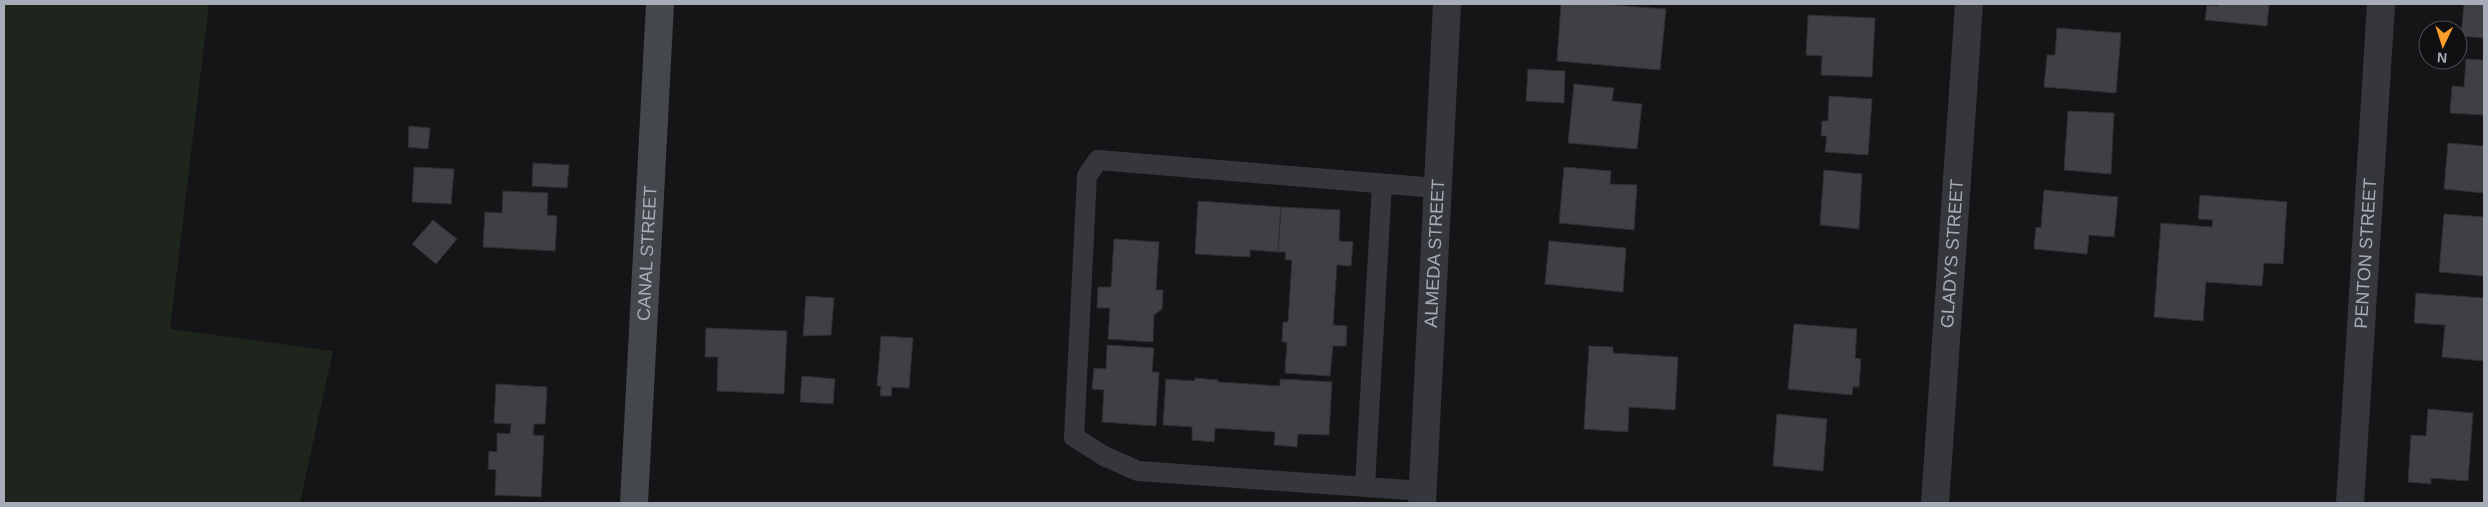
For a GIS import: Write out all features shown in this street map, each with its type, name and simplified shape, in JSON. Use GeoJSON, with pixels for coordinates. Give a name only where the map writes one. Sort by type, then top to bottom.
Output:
{"type":"FeatureCollection","features":[{"type":"Feature","properties":{"kind":"street","name":"CANAL STREET"},"geometry":{"type":"LineString","coordinates":[[634,503],[660,4]]}},
{"type":"Feature","properties":{"kind":"street","name":"ALMEDA STREET"},"geometry":{"type":"LineString","coordinates":[[1422,497],[1447,4]]}},
{"type":"Feature","properties":{"kind":"street","name":"GLADYS STREET"},"geometry":{"type":"LineString","coordinates":[[1935,503],[1969,4]]}},
{"type":"Feature","properties":{"kind":"street","name":"PENTON STREET"},"geometry":{"type":"LineString","coordinates":[[2350,503],[2381,4]]}},
{"type":"Feature","properties":{"kind":"lane"},"geometry":{"type":"LineString","coordinates":[[1422,497],[1365,486],[1138,471],[1104,456],[1074,438],[1087,176],[1098,160],[1437,188]]}},
{"type":"Feature","properties":{"kind":"lane"},"geometry":{"type":"LineString","coordinates":[[1365,486],[1382,184]]}},
{"type":"Feature","properties":{"kind":"shaded area"},"geometry":{"type":"Polygon","coordinates":[[[4,4],[209,4],[170,329],[333,351],[300,503],[4,503],[4,4]]]}},
{"type":"Feature","properties":{"kind":"building"},"geometry":{"type":"Polygon","coordinates":[[[1561,4],[1599,4],[1666,9],[1660,70],[1557,61],[1561,4]]]}},
{"type":"Feature","properties":{"kind":"building"},"geometry":{"type":"Polygon","coordinates":[[[2218,4],[2269,4],[2267,26],[2205,20],[2207,5],[2218,6],[2218,4]]]}},
{"type":"Feature","properties":{"kind":"building"},"geometry":{"type":"Polygon","coordinates":[[[2464,4],[2484,4],[2484,38],[2468,37],[2468,20],[2462,20],[2464,4]]]}},
{"type":"Feature","properties":{"kind":"building"},"geometry":{"type":"Polygon","coordinates":[[[1808,15],[1875,18],[1872,77],[1821,75],[1822,56],[1806,55],[1808,15]]]}},
{"type":"Feature","properties":{"kind":"building"},"geometry":{"type":"Polygon","coordinates":[[[2057,28],[2121,33],[2116,93],[2044,87],[2047,55],[2055,55],[2057,28]]]}},
{"type":"Feature","properties":{"kind":"building"},"geometry":{"type":"Polygon","coordinates":[[[2468,59],[2484,60],[2484,115],[2450,113],[2452,86],[2464,87],[2465,70],[2468,70],[2468,59]]]}},
{"type":"Feature","properties":{"kind":"building"},"geometry":{"type":"Polygon","coordinates":[[[1528,69],[1565,71],[1564,103],[1526,101],[1528,69]]]}},
{"type":"Feature","properties":{"kind":"building"},"geometry":{"type":"Polygon","coordinates":[[[1574,84],[1614,88],[1612,101],[1642,104],[1637,149],[1568,143],[1574,84]]]}},
{"type":"Feature","properties":{"kind":"building"},"geometry":{"type":"Polygon","coordinates":[[[1829,96],[1872,99],[1868,155],[1825,152],[1827,136],[1821,136],[1822,121],[1828,121],[1829,96]]]}},
{"type":"Feature","properties":{"kind":"building"},"geometry":{"type":"Polygon","coordinates":[[[2068,111],[2114,113],[2111,174],[2064,170],[2068,111]]]}},
{"type":"Feature","properties":{"kind":"building"},"geometry":{"type":"Polygon","coordinates":[[[409,126],[430,128],[428,149],[408,147],[409,126]]]}},
{"type":"Feature","properties":{"kind":"building"},"geometry":{"type":"Polygon","coordinates":[[[2448,143],[2484,146],[2484,193],[2444,189],[2448,143]]]}},
{"type":"Feature","properties":{"kind":"building"},"geometry":{"type":"Polygon","coordinates":[[[533,163],[569,165],[567,188],[532,186],[533,163]]]}},
{"type":"Feature","properties":{"kind":"building"},"geometry":{"type":"Polygon","coordinates":[[[414,167],[454,169],[451,204],[412,202],[414,167]]]}},
{"type":"Feature","properties":{"kind":"building"},"geometry":{"type":"Polygon","coordinates":[[[1564,167],[1611,171],[1610,184],[1637,185],[1634,230],[1559,223],[1564,167]]]}},
{"type":"Feature","properties":{"kind":"building"},"geometry":{"type":"Polygon","coordinates":[[[1824,170],[1862,174],[1859,229],[1820,225],[1824,170]]]}},
{"type":"Feature","properties":{"kind":"building"},"geometry":{"type":"Polygon","coordinates":[[[2044,190],[2118,197],[2114,237],[2089,235],[2087,254],[2034,249],[2036,227],[2041,228],[2044,190]]]}},
{"type":"Feature","properties":{"kind":"building"},"geometry":{"type":"Polygon","coordinates":[[[503,191],[548,193],[547,215],[557,216],[555,251],[483,247],[485,212],[502,213],[503,191]]]}},
{"type":"Feature","properties":{"kind":"building"},"geometry":{"type":"Polygon","coordinates":[[[2200,195],[2287,202],[2283,264],[2264,263],[2262,286],[2206,282],[2203,321],[2154,317],[2161,223],[2212,227],[2213,220],[2198,219],[2200,195]]]}},
{"type":"Feature","properties":{"kind":"building"},"geometry":{"type":"Polygon","coordinates":[[[1198,201],[1281,207],[1278,252],[1250,250],[1250,257],[1195,254],[1198,201]]]}},
{"type":"Feature","properties":{"kind":"building"},"geometry":{"type":"Polygon","coordinates":[[[1281,207],[1340,210],[1339,241],[1353,242],[1351,266],[1337,265],[1333,325],[1347,326],[1346,346],[1333,346],[1330,376],[1285,373],[1287,342],[1282,342],[1283,322],[1288,322],[1292,260],[1285,260],[1286,252],[1278,252],[1281,207]]]}},
{"type":"Feature","properties":{"kind":"building"},"geometry":{"type":"Polygon","coordinates":[[[2444,214],[2484,217],[2484,276],[2439,272],[2444,214]]]}},
{"type":"Feature","properties":{"kind":"building"},"geometry":{"type":"Polygon","coordinates":[[[433,220],[457,239],[436,264],[412,244],[433,220]]]}},
{"type":"Feature","properties":{"kind":"building"},"geometry":{"type":"Polygon","coordinates":[[[1114,239],[1159,242],[1156,290],[1163,290],[1162,309],[1154,315],[1153,342],[1108,339],[1110,308],[1097,308],[1098,287],[1111,287],[1114,239]]]}},
{"type":"Feature","properties":{"kind":"building"},"geometry":{"type":"Polygon","coordinates":[[[1549,241],[1626,248],[1623,292],[1545,284],[1549,241]]]}},
{"type":"Feature","properties":{"kind":"building"},"geometry":{"type":"Polygon","coordinates":[[[2416,293],[2484,298],[2484,361],[2442,357],[2445,325],[2414,323],[2416,293]]]}},
{"type":"Feature","properties":{"kind":"building"},"geometry":{"type":"Polygon","coordinates":[[[806,296],[834,298],[831,335],[803,336],[806,296]]]}},
{"type":"Feature","properties":{"kind":"building"},"geometry":{"type":"Polygon","coordinates":[[[1794,324],[1857,329],[1855,358],[1861,359],[1859,387],[1853,387],[1852,395],[1788,389],[1794,324]]]}},
{"type":"Feature","properties":{"kind":"building"},"geometry":{"type":"Polygon","coordinates":[[[706,328],[787,331],[784,394],[717,391],[718,357],[705,357],[706,328]]]}},
{"type":"Feature","properties":{"kind":"building"},"geometry":{"type":"Polygon","coordinates":[[[881,336],[913,338],[909,388],[892,387],[891,396],[880,396],[881,386],[877,386],[881,336]]]}},
{"type":"Feature","properties":{"kind":"building"},"geometry":{"type":"Polygon","coordinates":[[[1107,345],[1154,348],[1152,372],[1159,372],[1156,426],[1102,422],[1104,390],[1092,389],[1094,368],[1106,369],[1107,345]]]}},
{"type":"Feature","properties":{"kind":"building"},"geometry":{"type":"Polygon","coordinates":[[[1589,346],[1613,347],[1613,353],[1678,357],[1675,410],[1629,407],[1628,432],[1584,429],[1589,346]]]}},
{"type":"Feature","properties":{"kind":"building"},"geometry":{"type":"Polygon","coordinates":[[[802,376],[835,379],[833,404],[800,402],[802,376]]]}},
{"type":"Feature","properties":{"kind":"building"},"geometry":{"type":"Polygon","coordinates":[[[1195,378],[1218,380],[1218,382],[1280,386],[1280,379],[1332,382],[1329,435],[1298,434],[1297,447],[1274,445],[1275,432],[1215,428],[1214,442],[1192,440],[1192,427],[1163,425],[1166,379],[1195,381],[1195,378]]]}},
{"type":"Feature","properties":{"kind":"building"},"geometry":{"type":"Polygon","coordinates":[[[496,384],[547,387],[545,424],[534,424],[533,435],[544,436],[541,497],[495,495],[496,470],[488,469],[489,451],[497,452],[497,433],[510,434],[511,424],[494,423],[496,384]]]}},
{"type":"Feature","properties":{"kind":"building"},"geometry":{"type":"Polygon","coordinates":[[[2428,409],[2473,413],[2468,481],[2431,478],[2431,484],[2408,482],[2411,435],[2426,436],[2428,409]]]}},
{"type":"Feature","properties":{"kind":"building"},"geometry":{"type":"Polygon","coordinates":[[[1777,414],[1827,419],[1823,471],[1773,466],[1777,414]]]}}]}
